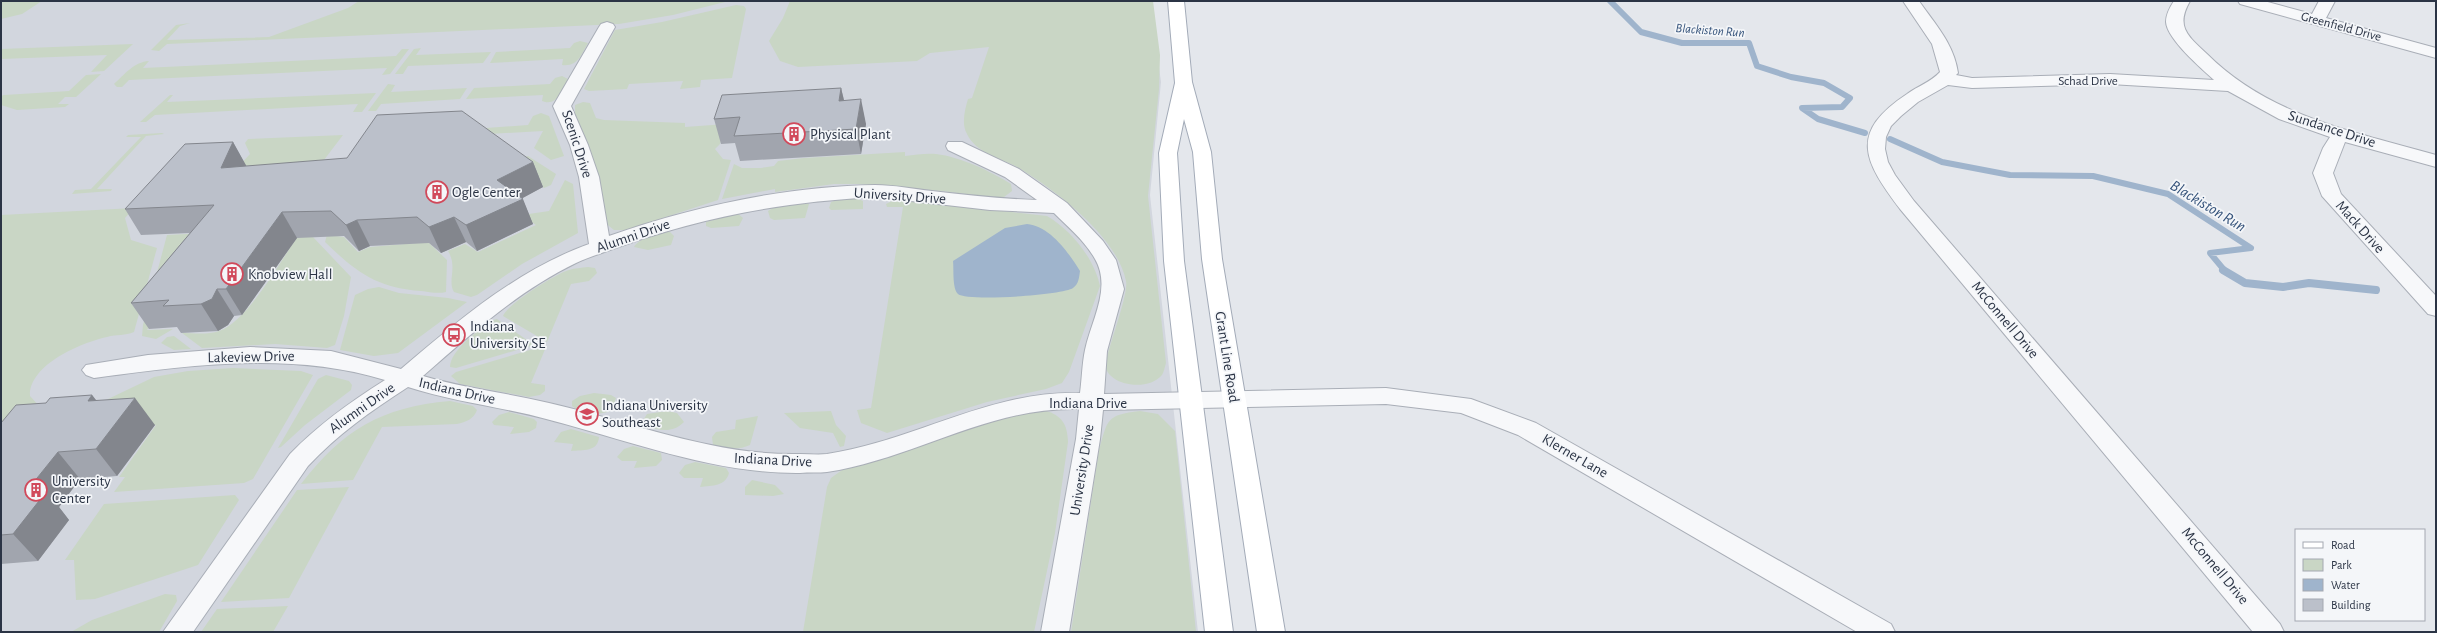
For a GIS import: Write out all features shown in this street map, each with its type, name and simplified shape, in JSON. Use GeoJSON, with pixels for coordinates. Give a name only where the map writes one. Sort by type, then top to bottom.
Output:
{"type":"FeatureCollection","features":[{"type":"Feature","properties":{"kind":"main road","name":"Grant Line Road"},"geometry":{"type":"LineString","coordinates":[[1176,1],[1183,82],[1202,152],[1212,259],[1271,632]]}},
{"type":"Feature","properties":{"kind":"main road","name":"Grant Line Road"},"geometry":{"type":"LineString","coordinates":[[1183,82],[1168,152],[1174,261],[1219,632]]}},
{"type":"Feature","properties":{"kind":"street"},"geometry":{"type":"LineString","coordinates":[[1911,1],[1942,47],[1949,65],[1949,73],[1945,79]]}},
{"type":"Feature","properties":{"kind":"street"},"geometry":{"type":"LineString","coordinates":[[2182,1],[2174,14],[2174,26],[2208,65],[2232,86]]}},
{"type":"Feature","properties":{"kind":"street","name":"Greenfield Drive"},"geometry":{"type":"LineString","coordinates":[[2246,1],[2436,53]]}},
{"type":"Feature","properties":{"kind":"street"},"geometry":{"type":"LineString","coordinates":[[2317,20],[2327,1]]}},
{"type":"Feature","properties":{"kind":"street","name":"Scenic Drive"},"geometry":{"type":"LineString","coordinates":[[600,247],[589,177],[579,145],[562,106],[607,27]]}},
{"type":"Feature","properties":{"kind":"street","name":"Schad Drive"},"geometry":{"type":"LineString","coordinates":[[1945,79],[1972,83],[2110,79],[2232,86]]}},
{"type":"Feature","properties":{"kind":"street","name":"McConnell Drive"},"geometry":{"type":"LineString","coordinates":[[1945,79],[1913,98],[1895,112],[1880,129],[1875,148],[1876,158],[1880,169],[1907,205],[2270,632]]}},
{"type":"Feature","properties":{"kind":"street","name":"Sundance Drive"},"geometry":{"type":"LineString","coordinates":[[2232,86],[2272,109],[2342,133],[2436,161]]}},
{"type":"Feature","properties":{"kind":"street","name":"Mack Drive"},"geometry":{"type":"LineString","coordinates":[[2342,133],[2332,148],[2323,173],[2332,196],[2436,309]]}},
{"type":"Feature","properties":{"kind":"street","name":"University Drive"},"geometry":{"type":"LineString","coordinates":[[955,146],[1012,173],[1060,207],[1096,245],[1112,274],[1113,289],[1096,351],[1088,438],[1055,632]]}},
{"type":"Feature","properties":{"kind":"street","name":"University Drive"},"geometry":{"type":"LineString","coordinates":[[741,206],[816,195],[876,192],[990,204],[1060,207]]}},
{"type":"Feature","properties":{"kind":"street","name":"Alumni Drive"},"geometry":{"type":"LineString","coordinates":[[178,632],[299,460],[320,438],[351,413],[405,378],[454,335],[518,288],[569,258],[680,220],[741,206]]}},
{"type":"Feature","properties":{"kind":"street","name":"Lakeview Drive"},"geometry":{"type":"LineString","coordinates":[[94,370],[221,356],[281,355],[331,359],[405,378]]}},
{"type":"Feature","properties":{"kind":"street","name":"Indiana Drive"},"geometry":{"type":"LineString","coordinates":[[405,378],[440,389],[549,411],[622,432],[724,457],[774,464],[827,463],[881,449],[1016,407],[1036,403],[1092,401],[1130,403],[1190,401]]}},
{"type":"Feature","properties":{"kind":"street","name":"Klerner Lane"},"geometry":{"type":"LineString","coordinates":[[1190,401],[1234,398],[1386,396],[1464,405],[1494,414],[1550,441],[1881,632]]}},
{"type":"Feature","properties":{"kind":"shaded area","name":"Indiana University Southeast"},"geometry":{"type":"Polygon","coordinates":[[[1,1],[1150,1],[1161,82],[1150,195],[1198,632],[1,632],[1,1]]]}},
{"type":"Feature","properties":{"kind":"green space"},"geometry":{"type":"Polygon","coordinates":[[[1,1],[42,1],[22,14],[1,19],[1,1]]]}},
{"type":"Feature","properties":{"kind":"green space"},"geometry":{"type":"Polygon","coordinates":[[[359,1],[729,1],[673,15],[619,24],[167,44],[159,51],[151,50],[176,25],[190,23],[180,26],[167,40],[269,37],[348,8],[359,1]]]}},
{"type":"Feature","properties":{"kind":"green space"},"geometry":{"type":"Polygon","coordinates":[[[790,1],[1153,1],[1160,55],[1159,89],[1148,196],[1166,363],[1162,375],[1156,380],[1140,385],[1130,384],[1114,379],[1108,373],[1105,366],[1126,288],[1126,281],[1120,264],[1110,247],[1082,215],[1065,201],[1032,176],[976,146],[967,134],[964,126],[964,116],[968,99],[972,98],[989,47],[930,53],[917,61],[798,67],[780,61],[769,41],[783,18],[790,1]]]}},
{"type":"Feature","properties":{"kind":"green space"},"geometry":{"type":"Polygon","coordinates":[[[736,5],[744,6],[746,9],[732,78],[701,80],[700,87],[680,89],[683,81],[629,84],[627,89],[589,91],[584,89],[615,30],[662,22],[736,5]]]}},
{"type":"Feature","properties":{"kind":"green space"},"geometry":{"type":"Polygon","coordinates":[[[580,41],[588,43],[581,56],[572,64],[562,65],[563,59],[490,63],[496,52],[570,48],[574,43],[580,41]]]}},
{"type":"Feature","properties":{"kind":"green space"},"geometry":{"type":"Polygon","coordinates":[[[133,44],[104,71],[91,72],[107,55],[1,59],[1,49],[133,44]]]}},
{"type":"Feature","properties":{"kind":"green space"},"geometry":{"type":"Polygon","coordinates":[[[421,48],[416,55],[491,52],[483,63],[408,66],[403,74],[395,74],[414,49],[421,48]]]}},
{"type":"Feature","properties":{"kind":"green space"},"geometry":{"type":"Polygon","coordinates":[[[402,49],[409,49],[390,74],[382,75],[387,68],[129,80],[122,87],[117,87],[114,84],[134,66],[149,61],[143,68],[396,56],[402,49]]]}},
{"type":"Feature","properties":{"kind":"green space"},"geometry":{"type":"Polygon","coordinates":[[[101,74],[76,97],[65,97],[58,104],[69,104],[65,107],[17,110],[1,105],[1,96],[4,95],[69,91],[86,75],[101,74]]]}},
{"type":"Feature","properties":{"kind":"green space"},"geometry":{"type":"Polygon","coordinates":[[[562,76],[568,79],[561,92],[552,102],[542,101],[543,95],[466,99],[474,88],[550,84],[555,78],[562,76]]]}},
{"type":"Feature","properties":{"kind":"green space"},"geometry":{"type":"Polygon","coordinates":[[[388,84],[395,85],[391,92],[467,88],[460,99],[381,104],[376,111],[368,111],[388,84]]]}},
{"type":"Feature","properties":{"kind":"green space"},"geometry":{"type":"Polygon","coordinates":[[[376,93],[362,112],[353,112],[358,104],[155,115],[146,122],[140,122],[170,95],[173,95],[167,102],[376,93]]]}},
{"type":"Feature","properties":{"kind":"green space"},"geometry":{"type":"Polygon","coordinates":[[[583,102],[590,103],[596,118],[604,120],[685,123],[685,127],[726,124],[720,144],[715,149],[723,159],[731,160],[718,200],[626,230],[614,230],[604,222],[575,119],[575,105],[583,102]]]}},
{"type":"Feature","properties":{"kind":"green space"},"geometry":{"type":"Polygon","coordinates":[[[541,113],[549,116],[564,156],[551,160],[534,148],[543,131],[489,134],[490,131],[486,128],[528,125],[533,116],[541,113]]]}},
{"type":"Feature","properties":{"kind":"green space"},"geometry":{"type":"Polygon","coordinates":[[[164,134],[146,136],[97,189],[112,189],[111,191],[72,194],[75,190],[91,189],[141,137],[126,137],[128,135],[164,134]]]}},
{"type":"Feature","properties":{"kind":"green space"},"geometry":{"type":"Polygon","coordinates":[[[343,135],[311,177],[238,167],[250,154],[245,143],[248,139],[343,135]]]}},
{"type":"Feature","properties":{"kind":"green space"},"geometry":{"type":"Polygon","coordinates":[[[905,152],[905,156],[936,154],[965,161],[994,174],[1011,184],[1012,191],[1004,197],[990,197],[942,191],[857,184],[834,184],[775,192],[775,189],[722,199],[734,164],[742,168],[761,168],[774,166],[778,161],[804,158],[905,152]]]}},
{"type":"Feature","properties":{"kind":"green space"},"geometry":{"type":"Polygon","coordinates":[[[528,156],[556,174],[551,185],[544,188],[523,172],[525,157],[528,156]]]}},
{"type":"Feature","properties":{"kind":"green space"},"geometry":{"type":"Polygon","coordinates":[[[565,180],[573,184],[578,233],[522,264],[477,295],[471,297],[454,292],[452,288],[452,263],[448,251],[465,244],[478,252],[536,225],[522,215],[549,211],[565,180]]]}},
{"type":"Feature","properties":{"kind":"green space"},"geometry":{"type":"Polygon","coordinates":[[[856,198],[863,201],[863,209],[831,210],[829,208],[831,202],[839,199],[856,198]]]}},
{"type":"Feature","properties":{"kind":"green space"},"geometry":{"type":"Polygon","coordinates":[[[896,199],[1047,216],[1073,237],[1093,265],[1100,286],[1069,372],[1062,383],[1046,389],[987,402],[887,433],[861,423],[857,410],[871,408],[903,207],[887,207],[886,204],[896,199]]]}},
{"type":"Feature","properties":{"kind":"green space"},"geometry":{"type":"Polygon","coordinates":[[[802,202],[809,204],[805,218],[774,220],[770,218],[768,211],[776,206],[802,202]]]}},
{"type":"Feature","properties":{"kind":"green space"},"geometry":{"type":"Polygon","coordinates":[[[134,208],[125,218],[131,240],[157,248],[134,332],[111,336],[83,344],[58,357],[47,365],[32,385],[30,396],[40,407],[1,435],[1,215],[134,208]]]}},
{"type":"Feature","properties":{"kind":"green space"},"geometry":{"type":"Polygon","coordinates":[[[737,213],[743,218],[739,226],[711,228],[706,226],[706,222],[737,213]]]}},
{"type":"Feature","properties":{"kind":"green space"},"geometry":{"type":"Polygon","coordinates":[[[225,232],[147,330],[173,329],[156,339],[142,336],[143,325],[167,235],[225,232]]]}},
{"type":"Feature","properties":{"kind":"green space"},"geometry":{"type":"Polygon","coordinates":[[[670,232],[674,236],[671,245],[648,250],[634,247],[640,241],[650,236],[670,232]]]}},
{"type":"Feature","properties":{"kind":"green space"},"geometry":{"type":"Polygon","coordinates":[[[327,235],[344,237],[358,252],[370,247],[428,242],[447,260],[446,292],[434,293],[406,289],[379,282],[368,277],[347,262],[325,242],[327,235]]]}},
{"type":"Feature","properties":{"kind":"green space"},"geometry":{"type":"Polygon","coordinates":[[[297,237],[313,237],[351,277],[344,316],[335,345],[327,348],[275,344],[202,348],[182,333],[200,334],[219,331],[230,325],[241,316],[262,290],[297,237]]]}},
{"type":"Feature","properties":{"kind":"green space"},"geometry":{"type":"Polygon","coordinates":[[[588,267],[595,268],[597,273],[589,281],[571,284],[547,342],[503,316],[506,311],[522,297],[554,277],[571,269],[588,267]]]}},
{"type":"Feature","properties":{"kind":"green space"},"geometry":{"type":"Polygon","coordinates":[[[379,287],[399,293],[448,298],[467,302],[398,353],[374,356],[340,350],[355,295],[368,289],[379,287]]]}},
{"type":"Feature","properties":{"kind":"green space"},"geometry":{"type":"Polygon","coordinates":[[[497,319],[534,345],[456,368],[450,367],[451,360],[460,347],[481,329],[493,320],[497,319]]]}},
{"type":"Feature","properties":{"kind":"green space"},"geometry":{"type":"Polygon","coordinates":[[[174,336],[191,349],[174,350],[161,343],[167,337],[174,336]]]}},
{"type":"Feature","properties":{"kind":"green space"},"geometry":{"type":"Polygon","coordinates":[[[540,347],[546,347],[531,383],[545,385],[545,391],[540,395],[529,397],[460,384],[451,376],[456,372],[540,347]]]}},
{"type":"Feature","properties":{"kind":"green space"},"geometry":{"type":"Polygon","coordinates":[[[233,368],[301,371],[313,375],[253,479],[244,483],[114,492],[125,477],[119,477],[156,425],[111,427],[106,400],[154,377],[188,371],[233,368]]]}},
{"type":"Feature","properties":{"kind":"green space"},"geometry":{"type":"Polygon","coordinates":[[[326,375],[349,381],[352,385],[351,390],[305,425],[278,448],[318,379],[326,375]]]}},
{"type":"Feature","properties":{"kind":"green space"},"geometry":{"type":"Polygon","coordinates":[[[594,393],[611,395],[616,398],[612,410],[592,414],[576,409],[572,406],[572,401],[580,396],[594,393]]]}},
{"type":"Feature","properties":{"kind":"green space"},"geometry":{"type":"Polygon","coordinates":[[[450,401],[473,406],[477,410],[476,413],[469,420],[457,424],[382,427],[353,480],[301,484],[332,449],[365,424],[404,409],[450,401]]]}},
{"type":"Feature","properties":{"kind":"green space"},"geometry":{"type":"Polygon","coordinates":[[[1044,410],[1055,415],[1065,425],[1068,442],[1055,533],[1034,632],[803,632],[827,487],[831,478],[842,470],[1012,414],[1044,410]]]}},
{"type":"Feature","properties":{"kind":"green space"},"geometry":{"type":"Polygon","coordinates":[[[667,411],[677,413],[684,422],[675,428],[666,430],[645,426],[642,422],[647,414],[667,411]]]}},
{"type":"Feature","properties":{"kind":"green space"},"geometry":{"type":"Polygon","coordinates":[[[831,411],[836,425],[846,436],[844,446],[840,447],[833,433],[800,428],[784,413],[831,411]]]}},
{"type":"Feature","properties":{"kind":"green space"},"geometry":{"type":"Polygon","coordinates":[[[1140,411],[1158,414],[1175,431],[1196,632],[1071,632],[1099,450],[1104,431],[1110,420],[1114,417],[1121,414],[1140,411]]]}},
{"type":"Feature","properties":{"kind":"green space"},"geometry":{"type":"Polygon","coordinates":[[[509,412],[534,419],[537,422],[536,428],[529,432],[510,434],[514,427],[494,425],[492,422],[499,415],[509,412]]]}},
{"type":"Feature","properties":{"kind":"green space"},"geometry":{"type":"Polygon","coordinates":[[[758,416],[750,445],[741,448],[727,448],[713,445],[712,437],[716,432],[735,429],[736,420],[758,416]]]}},
{"type":"Feature","properties":{"kind":"green space"},"geometry":{"type":"Polygon","coordinates":[[[571,429],[599,437],[598,442],[593,448],[571,451],[573,444],[554,442],[561,432],[571,429]]]}},
{"type":"Feature","properties":{"kind":"green space"},"geometry":{"type":"Polygon","coordinates":[[[633,446],[661,453],[662,460],[656,466],[634,468],[637,461],[622,461],[617,457],[624,449],[633,446]]]}},
{"type":"Feature","properties":{"kind":"green space"},"geometry":{"type":"Polygon","coordinates":[[[695,462],[726,468],[729,473],[727,478],[725,481],[718,484],[700,487],[703,478],[684,478],[679,473],[685,465],[695,462]]]}},
{"type":"Feature","properties":{"kind":"green space"},"geometry":{"type":"Polygon","coordinates":[[[752,480],[775,485],[784,494],[773,496],[745,495],[745,487],[752,480]]]}},
{"type":"Feature","properties":{"kind":"green space"},"geometry":{"type":"Polygon","coordinates":[[[349,487],[289,598],[221,602],[297,490],[349,487]]]}},
{"type":"Feature","properties":{"kind":"green space"},"geometry":{"type":"Polygon","coordinates":[[[235,495],[239,500],[198,565],[95,599],[76,600],[74,560],[65,560],[104,504],[235,495]]]}},
{"type":"Feature","properties":{"kind":"green space"},"geometry":{"type":"Polygon","coordinates":[[[165,594],[176,595],[177,601],[159,632],[71,632],[92,620],[165,594]]]}},
{"type":"Feature","properties":{"kind":"green space"},"geometry":{"type":"Polygon","coordinates":[[[288,606],[273,632],[201,632],[217,609],[288,606]]]}},
{"type":"Feature","properties":{"kind":"water"},"geometry":{"type":"Polygon","coordinates":[[[1027,224],[1035,226],[1051,235],[1070,256],[1080,271],[1075,286],[1066,291],[1015,297],[978,297],[958,294],[954,283],[953,261],[1005,228],[1027,224]]]}},
{"type":"Feature","properties":{"kind":"building"},"geometry":{"type":"Polygon","coordinates":[[[841,88],[839,101],[861,99],[856,129],[734,136],[740,117],[714,119],[722,95],[841,88]]]}},
{"type":"Feature","properties":{"kind":"building"},"geometry":{"type":"Polygon","coordinates":[[[462,111],[533,162],[497,180],[523,199],[466,225],[454,217],[429,227],[417,217],[357,220],[346,225],[331,211],[282,212],[226,289],[217,289],[212,299],[201,304],[163,306],[169,300],[131,303],[214,205],[125,209],[185,144],[233,142],[221,168],[347,158],[377,115],[462,111]]]}},
{"type":"Feature","properties":{"kind":"building"},"geometry":{"type":"Polygon","coordinates":[[[92,395],[88,401],[135,398],[96,449],[58,452],[25,493],[46,492],[13,534],[1,535],[1,423],[16,405],[46,403],[50,398],[92,395]]]}},
{"type":"Feature","properties":{"kind":"waterway","name":"Blackiston Run"},"geometry":{"type":"LineString","coordinates":[[1610,1],[1641,32],[1682,43],[1749,43],[1757,66],[1791,77],[1824,83],[1850,98],[1842,107],[1802,108],[1818,119],[1865,133]]}},
{"type":"Feature","properties":{"kind":"waterway","name":"Blackiston Run"},"geometry":{"type":"LineString","coordinates":[[1890,139],[1942,162],[2010,175],[2093,176],[2168,194],[2251,248],[2210,253],[2225,271]]}},
{"type":"Feature","properties":{"kind":"waterway","name":"Blackiston Run"},"geometry":{"type":"LineString","coordinates":[[2223,270],[2245,283],[2283,287],[2309,283],[2376,290]]}},
{"type":"Feature","properties":{"kind":"place","name":"Physical Plant"},"geometry":{"type":"Point","coordinates":[794,134]}},
{"type":"Feature","properties":{"kind":"place","name":"Ogle Center"},"geometry":{"type":"Point","coordinates":[437,192]}},
{"type":"Feature","properties":{"kind":"place","name":"Knobview Hall"},"geometry":{"type":"Point","coordinates":[232,274]}},
{"type":"Feature","properties":{"kind":"place","name":"Indiana University SE"},"geometry":{"type":"Point","coordinates":[454,335]}},
{"type":"Feature","properties":{"kind":"place","name":"Indiana University Southeast"},"geometry":{"type":"Point","coordinates":[587,414]}},
{"type":"Feature","properties":{"kind":"place","name":"University Center"},"geometry":{"type":"Point","coordinates":[36,490]}}]}
